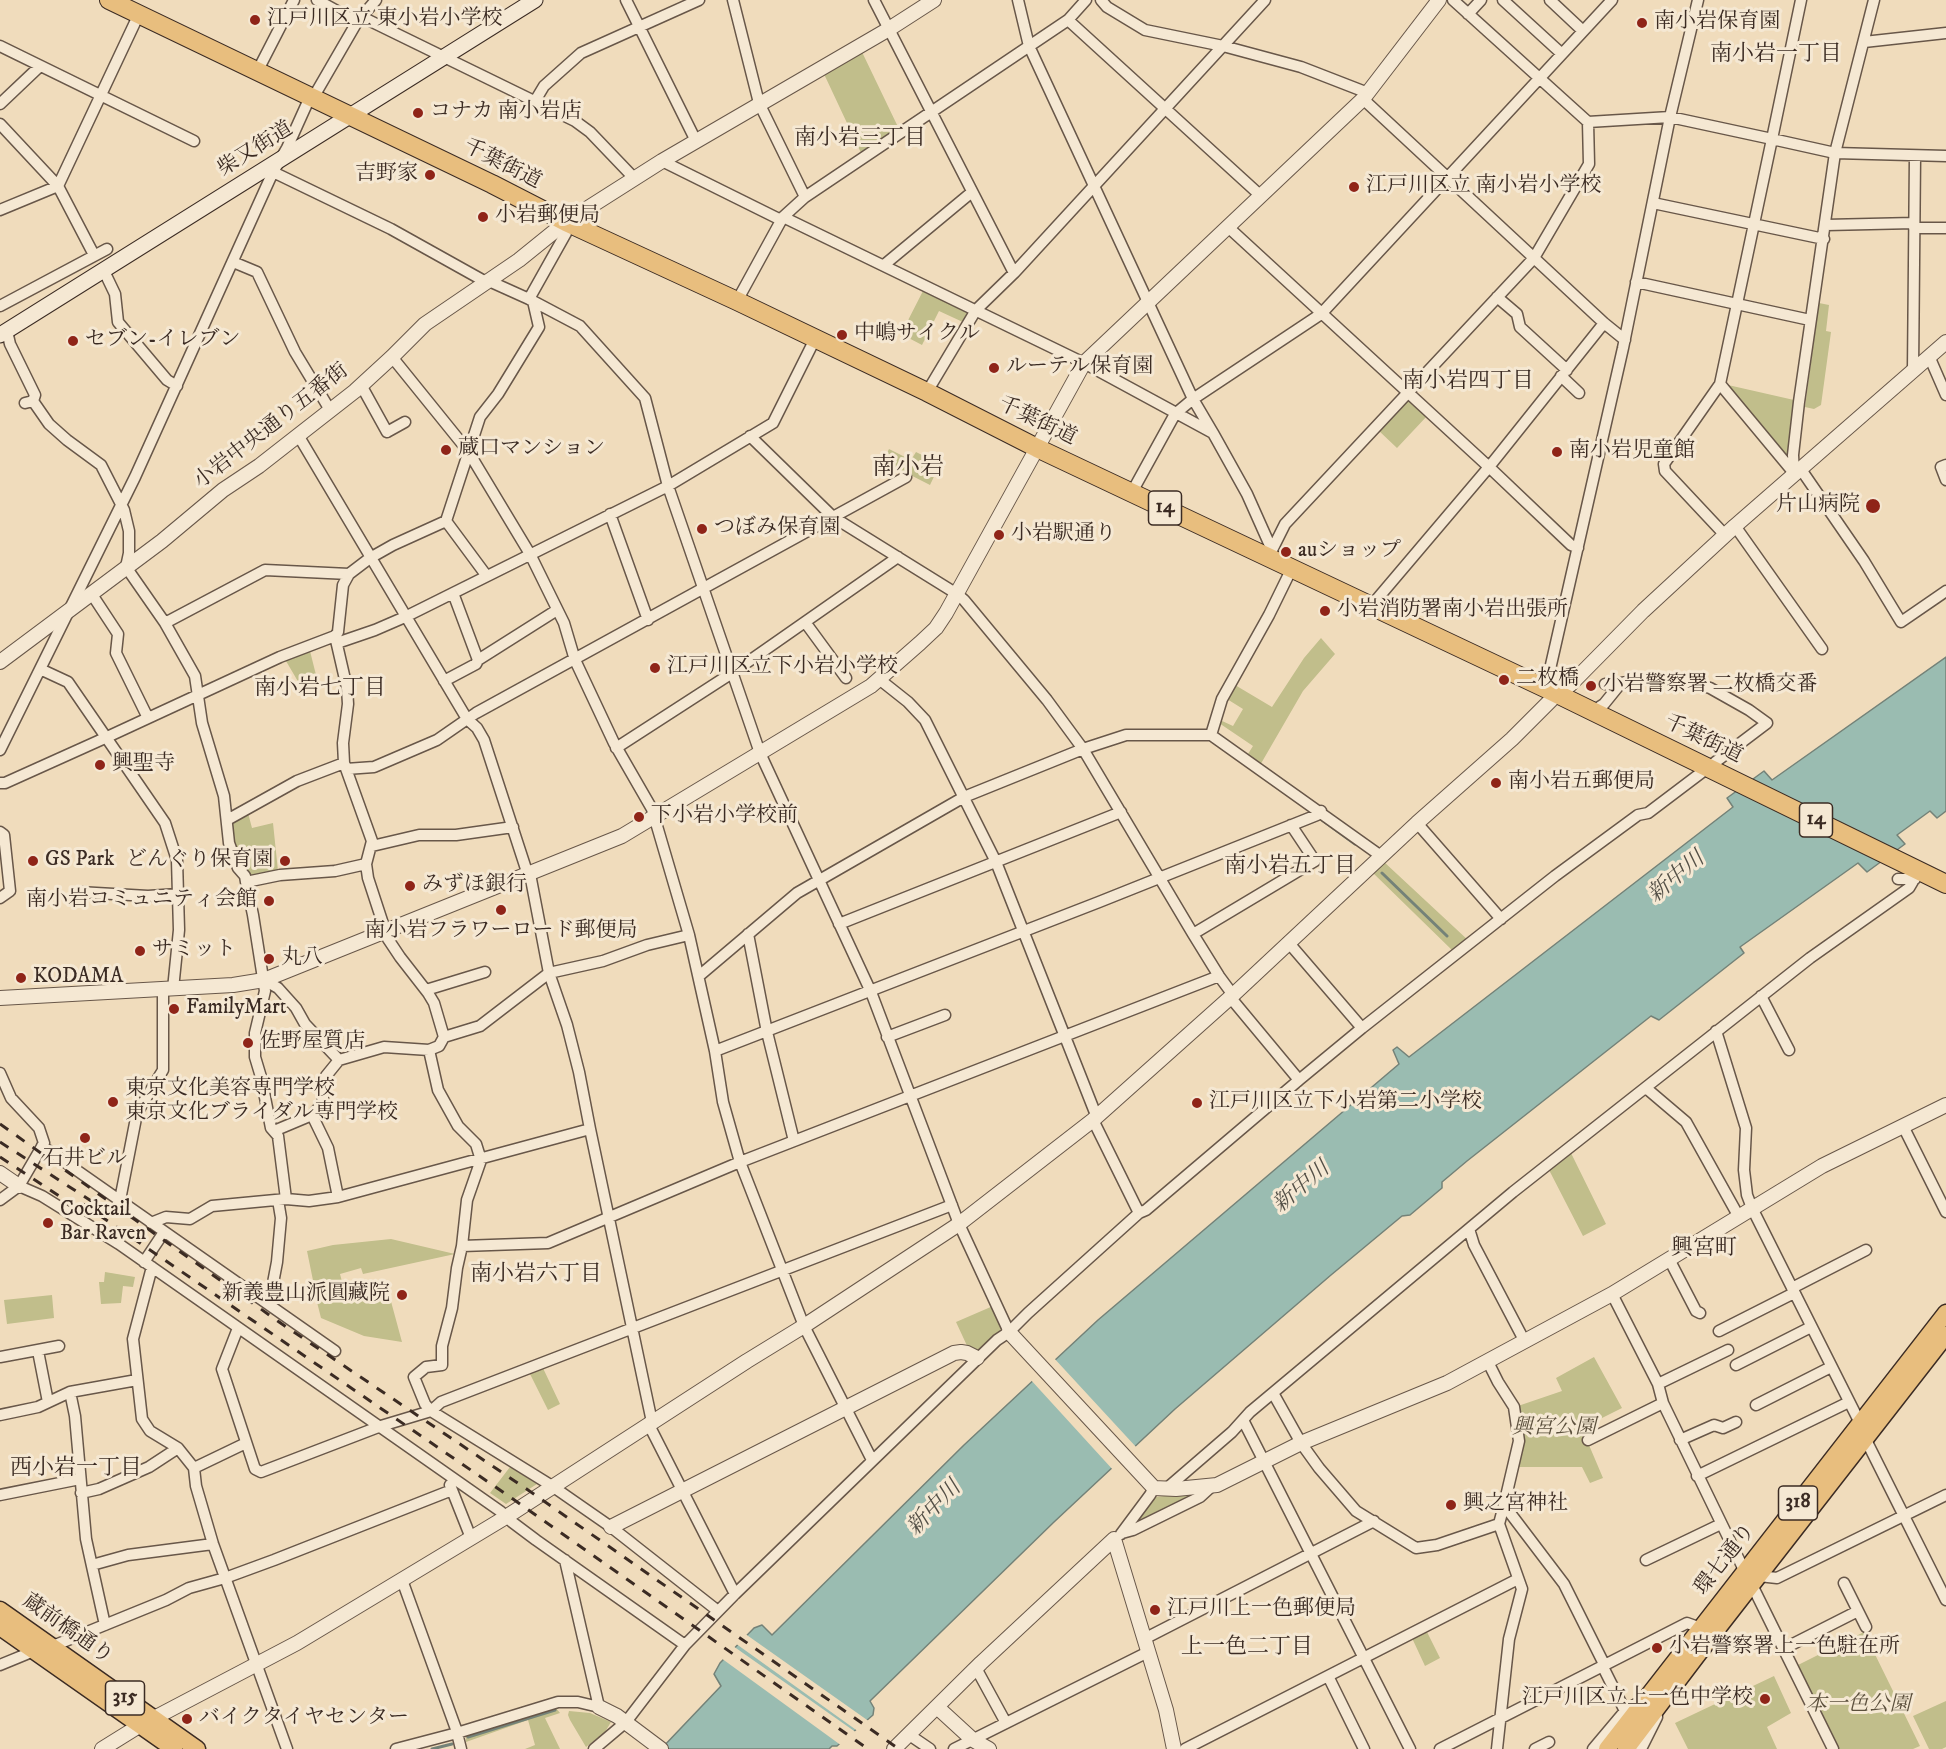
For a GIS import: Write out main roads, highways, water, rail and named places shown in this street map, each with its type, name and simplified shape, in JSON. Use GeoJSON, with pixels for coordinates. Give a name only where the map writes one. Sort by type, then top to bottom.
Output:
{"type":"FeatureCollection","features":[{"type":"Feature","properties":{"kind":"highway","name":"千葉街道"},"geometry":{"type":"LineString","coordinates":[[109,0],[482,179],[566,222],[927,392],[1037,448],[1270,553],[1292,568],[1593,711],[1946,884]]}},
{"type":"Feature","properties":{"kind":"main road","name":"柴又街道"},"geometry":{"type":"LineString","coordinates":[[3,333],[277,166],[349,116],[535,0]]}},
{"type":"Feature","properties":{"kind":"main road","name":"環七通り"},"geometry":{"type":"LineString","coordinates":[[1626,1749],[1701,1628],[1752,1578],[1860,1423],[1946,1313]]}},
{"type":"Feature","properties":{"kind":"main road","name":"環七通り"},"geometry":{"type":"LineString","coordinates":[[1607,1749],[1658,1695],[1866,1440],[1946,1335]]}},
{"type":"Feature","properties":{"kind":"main road","name":"蔵前橋通り"},"geometry":{"type":"LineString","coordinates":[[0,1610],[53,1646],[147,1722],[174,1749]]}},
{"type":"Feature","properties":{"kind":"main road","name":"蔵前橋通り"},"geometry":{"type":"LineString","coordinates":[[0,1628],[147,1722],[197,1749]]}},
{"type":"Feature","properties":{"kind":"water","name":"新中川"},"geometry":{"type":"Polygon","coordinates":[[[1946,657],[1946,811],[1937,818],[1930,811],[1897,835],[1905,844],[1867,872],[1858,863],[1740,947],[1744,953],[1659,1020],[1651,1016],[1467,1161],[1442,1182],[1442,1188],[1410,1215],[1402,1216],[1331,1275],[1175,1409],[1054,1522],[870,1701],[874,1708],[873,1715],[837,1746],[829,1749],[661,1749],[721,1686],[714,1674],[720,1663],[754,1628],[762,1625],[772,1635],[964,1445],[1098,1320],[1399,1064],[1393,1050],[1397,1047],[1409,1057],[1733,807],[1727,798],[1764,771],[1772,780],[1946,657]]]}},
{"type":"Feature","properties":{"kind":"waterway"},"geometry":{"type":"LineString","coordinates":[[1322,820],[1355,844]]}},
{"type":"Feature","properties":{"kind":"waterway"},"geometry":{"type":"LineString","coordinates":[[1382,873],[1447,936]]}},
{"type":"Feature","properties":{"kind":"waterway"},"geometry":{"type":"LineString","coordinates":[[468,1737],[555,1710]]}},
{"type":"Feature","properties":{"kind":"waterway"},"geometry":{"type":"LineString","coordinates":[[432,1749],[452,1744]]}},
{"type":"Feature","properties":{"kind":"railway"},"geometry":{"type":"LineString","coordinates":[[0,1124],[282,1324],[528,1490],[899,1749]]}},
{"type":"Feature","properties":{"kind":"railway"},"geometry":{"type":"LineString","coordinates":[[0,1142],[96,1204]]}},
{"type":"Feature","properties":{"kind":"railway"},"geometry":{"type":"LineString","coordinates":[[0,1157],[88,1215]]}},
{"type":"Feature","properties":{"kind":"railway"},"geometry":{"type":"LineString","coordinates":[[83,1204],[513,1499],[868,1749]]}},
{"type":"Feature","properties":{"kind":"place","name":"江戸川区立 東小岩小学校"},"geometry":{"type":"Point","coordinates":[255,20]}},
{"type":"Feature","properties":{"kind":"place","name":"南小岩保育園"},"geometry":{"type":"Point","coordinates":[1642,23]}},
{"type":"Feature","properties":{"kind":"place","name":"コナカ 南小岩店"},"geometry":{"type":"Point","coordinates":[418,113]}},
{"type":"Feature","properties":{"kind":"place","name":"吉野家"},"geometry":{"type":"Point","coordinates":[430,175]}},
{"type":"Feature","properties":{"kind":"place","name":"江戸川区立 南小岩小学校"},"geometry":{"type":"Point","coordinates":[1354,187]}},
{"type":"Feature","properties":{"kind":"place","name":"小岩郵便局"},"geometry":{"type":"Point","coordinates":[483,217]}},
{"type":"Feature","properties":{"kind":"place","name":"中嶋サイクル"},"geometry":{"type":"Point","coordinates":[842,335]}},
{"type":"Feature","properties":{"kind":"place","name":"セブン-イレブン"},"geometry":{"type":"Point","coordinates":[73,341]}},
{"type":"Feature","properties":{"kind":"place","name":"ルーテル保育園"},"geometry":{"type":"Point","coordinates":[994,368]}},
{"type":"Feature","properties":{"kind":"place","name":"蔵口マンション"},"geometry":{"type":"Point","coordinates":[446,450]}},
{"type":"Feature","properties":{"kind":"place","name":"南小岩児童館"},"geometry":{"type":"Point","coordinates":[1557,452]}},
{"type":"Feature","properties":{"kind":"place","name":"片山病院"},"geometry":{"type":"Point","coordinates":[1873,506]}},
{"type":"Feature","properties":{"kind":"place","name":"つぼみ保育園"},"geometry":{"type":"Point","coordinates":[702,529]}},
{"type":"Feature","properties":{"kind":"place","name":"小岩駅通り"},"geometry":{"type":"Point","coordinates":[999,535]}},
{"type":"Feature","properties":{"kind":"place","name":"auショップ"},"geometry":{"type":"Point","coordinates":[1286,552]}},
{"type":"Feature","properties":{"kind":"place","name":"小岩消防署南小岩出張所"},"geometry":{"type":"Point","coordinates":[1325,611]}},
{"type":"Feature","properties":{"kind":"place","name":"江戸川区立下小岩小学校"},"geometry":{"type":"Point","coordinates":[655,668]}},
{"type":"Feature","properties":{"kind":"place","name":"二枚橋"},"geometry":{"type":"Point","coordinates":[1504,680]}},
{"type":"Feature","properties":{"kind":"place","name":"小岩警察署 二枚橋交番"},"geometry":{"type":"Point","coordinates":[1591,686]}},
{"type":"Feature","properties":{"kind":"place","name":"興聖寺"},"geometry":{"type":"Point","coordinates":[100,765]}},
{"type":"Feature","properties":{"kind":"place","name":"南小岩五郵便局"},"geometry":{"type":"Point","coordinates":[1496,783]}},
{"type":"Feature","properties":{"kind":"place","name":"下小岩小学校前"},"geometry":{"type":"Point","coordinates":[639,817]}},
{"type":"Feature","properties":{"kind":"place","name":"GS Park"},"geometry":{"type":"Point","coordinates":[33,861]}},
{"type":"Feature","properties":{"kind":"place","name":"どんぐり保育園"},"geometry":{"type":"Point","coordinates":[285,861]}},
{"type":"Feature","properties":{"kind":"place","name":"みずほ銀行"},"geometry":{"type":"Point","coordinates":[410,886]}},
{"type":"Feature","properties":{"kind":"place","name":"南小岩コミュニティ会館"},"geometry":{"type":"Point","coordinates":[269,901]}},
{"type":"Feature","properties":{"kind":"place","name":"南小岩フラワーロード郵便局"},"geometry":{"type":"Point","coordinates":[501,910]}},
{"type":"Feature","properties":{"kind":"place","name":"サミット"},"geometry":{"type":"Point","coordinates":[140,951]}},
{"type":"Feature","properties":{"kind":"place","name":"丸八"},"geometry":{"type":"Point","coordinates":[269,959]}},
{"type":"Feature","properties":{"kind":"place","name":"KODAMA"},"geometry":{"type":"Point","coordinates":[21,978]}},
{"type":"Feature","properties":{"kind":"place","name":"FamilyMart"},"geometry":{"type":"Point","coordinates":[174,1009]}},
{"type":"Feature","properties":{"kind":"place","name":"佐野屋質店"},"geometry":{"type":"Point","coordinates":[248,1043]}},
{"type":"Feature","properties":{"kind":"place","name":"東京文化美容専門学校 東京文化ブライダル専門学校"},"geometry":{"type":"Point","coordinates":[113,1102]}},
{"type":"Feature","properties":{"kind":"place","name":"江戸川区立下小岩第二小学校"},"geometry":{"type":"Point","coordinates":[1197,1103]}},
{"type":"Feature","properties":{"kind":"place","name":"石井ビル"},"geometry":{"type":"Point","coordinates":[85,1138]}},
{"type":"Feature","properties":{"kind":"place","name":"Cocktail Bar Raven"},"geometry":{"type":"Point","coordinates":[48,1223]}},
{"type":"Feature","properties":{"kind":"place","name":"新義豊山派圓藏院"},"geometry":{"type":"Point","coordinates":[402,1295]}},
{"type":"Feature","properties":{"kind":"place","name":"興之宮神社"},"geometry":{"type":"Point","coordinates":[1451,1505]}},
{"type":"Feature","properties":{"kind":"place","name":"江戸川上一色郵便局"},"geometry":{"type":"Point","coordinates":[1155,1610]}},
{"type":"Feature","properties":{"kind":"place","name":"小岩警察署上一色駐在所"},"geometry":{"type":"Point","coordinates":[1657,1648]}},
{"type":"Feature","properties":{"kind":"place","name":"江戸川区立上一色中学校"},"geometry":{"type":"Point","coordinates":[1765,1699]}},
{"type":"Feature","properties":{"kind":"place","name":"バイクタイヤセンター"},"geometry":{"type":"Point","coordinates":[187,1719]}},
{"type":"Feature","properties":{"kind":"district","name":"南小岩一丁目"},"geometry":{"type":"Point","coordinates":[1776,55]}},
{"type":"Feature","properties":{"kind":"district","name":"南小岩三丁目"},"geometry":{"type":"Point","coordinates":[860,139]}},
{"type":"Feature","properties":{"kind":"district","name":"南小岩四丁目"},"geometry":{"type":"Point","coordinates":[1468,382]}},
{"type":"Feature","properties":{"kind":"district","name":"南小岩"},"geometry":{"type":"Point","coordinates":[908,469]}},
{"type":"Feature","properties":{"kind":"district","name":"南小岩七丁目"},"geometry":{"type":"Point","coordinates":[320,689]}},
{"type":"Feature","properties":{"kind":"district","name":"南小岩五丁目"},"geometry":{"type":"Point","coordinates":[1290,867]}},
{"type":"Feature","properties":{"kind":"district","name":"興宮町"},"geometry":{"type":"Point","coordinates":[1704,1249]}},
{"type":"Feature","properties":{"kind":"district","name":"南小岩六丁目"},"geometry":{"type":"Point","coordinates":[536,1275]}},
{"type":"Feature","properties":{"kind":"district","name":"西小岩一丁目"},"geometry":{"type":"Point","coordinates":[76,1469]}},
{"type":"Feature","properties":{"kind":"district","name":"上一色二丁目"},"geometry":{"type":"Point","coordinates":[1247,1648]}},
{"type":"Feature","properties":{"kind":"park label","name":"興宮公園"},"geometry":{"type":"Point","coordinates":[1554,1429]}},
{"type":"Feature","properties":{"kind":"park label","name":"本一色公園"},"geometry":{"type":"Point","coordinates":[1858,1706]}}]}
